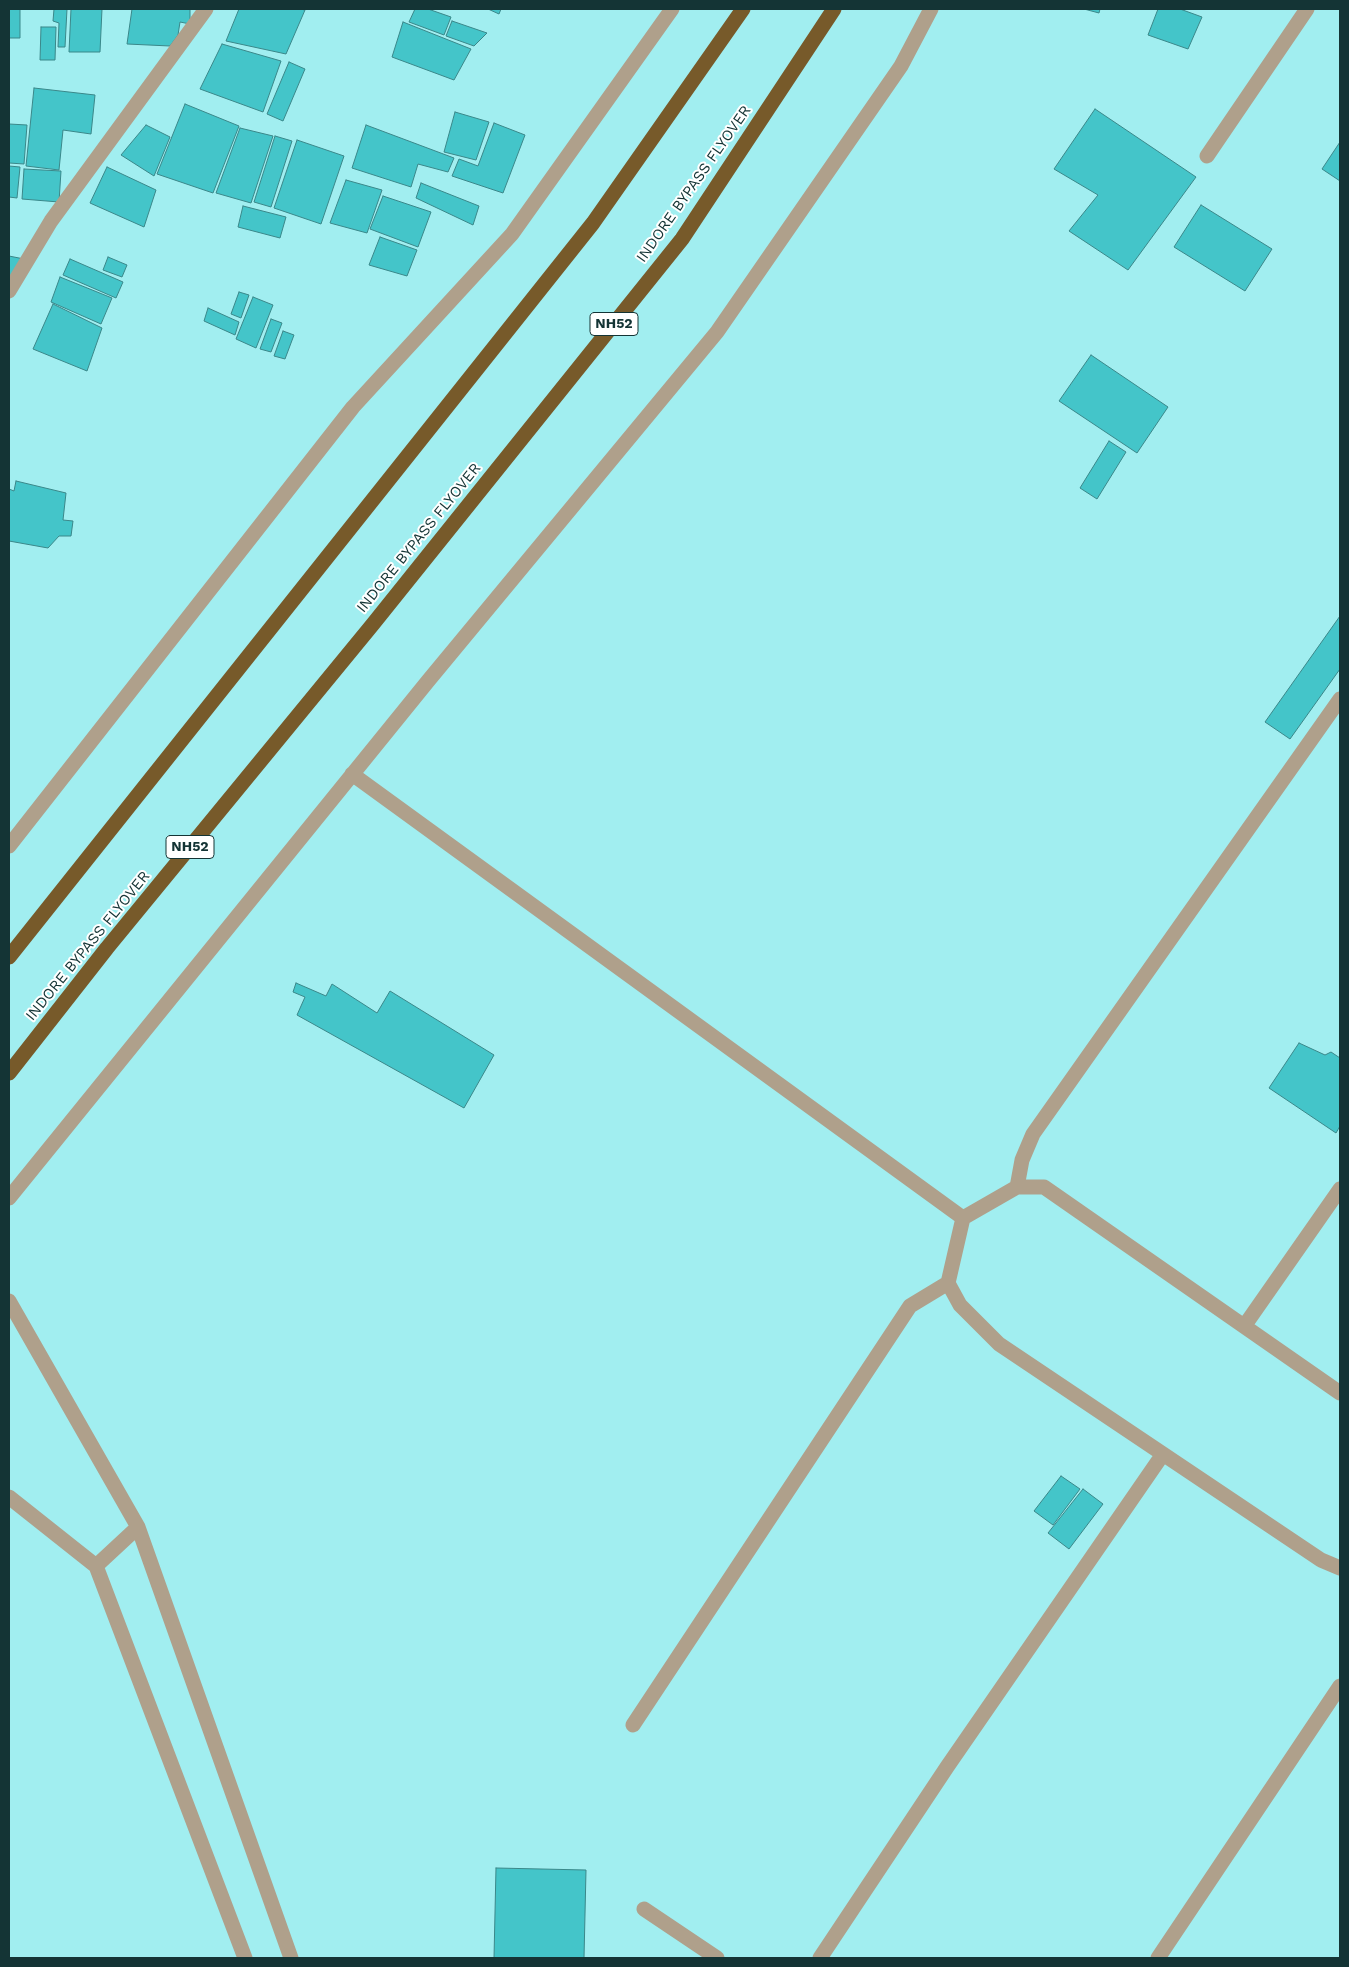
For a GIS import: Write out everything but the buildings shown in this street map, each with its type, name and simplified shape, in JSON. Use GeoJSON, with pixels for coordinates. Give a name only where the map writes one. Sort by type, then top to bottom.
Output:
{"type":"FeatureCollection","features":[{"type":"Feature","properties":{"kind":"highway"},"geometry":{"type":"LineString","coordinates":[[9,957],[308,578],[592,223],[742,9]]}},
{"type":"Feature","properties":{"kind":"highway","name":"INDORE BYPASS FLYOVER"},"geometry":{"type":"LineString","coordinates":[[9,1073],[107,948],[374,624],[682,239],[834,9]]}},
{"type":"Feature","properties":{"kind":"street"},"geometry":{"type":"LineString","coordinates":[[9,291],[51,221],[206,9]]}},
{"type":"Feature","properties":{"kind":"street"},"geometry":{"type":"LineString","coordinates":[[9,846],[353,407],[512,234],[672,9]]}},
{"type":"Feature","properties":{"kind":"street"},"geometry":{"type":"LineString","coordinates":[[10,1196],[352,774],[717,332],[901,66],[931,9]]}},
{"type":"Feature","properties":{"kind":"street"},"geometry":{"type":"LineString","coordinates":[[1207,156],[1307,9]]}},
{"type":"Feature","properties":{"kind":"street"},"geometry":{"type":"LineString","coordinates":[[1017,1187],[1022,1160],[1033,1134],[1340,699]]}},
{"type":"Feature","properties":{"kind":"street"},"geometry":{"type":"LineString","coordinates":[[352,774],[963,1218]]}},
{"type":"Feature","properties":{"kind":"street"},"geometry":{"type":"LineString","coordinates":[[1340,1393],[1245,1325],[1044,1187],[1017,1187],[963,1218],[948,1283],[960,1305],[999,1344],[1322,1560],[1340,1568]]}},
{"type":"Feature","properties":{"kind":"street"},"geometry":{"type":"LineString","coordinates":[[1245,1325],[1340,1189]]}},
{"type":"Feature","properties":{"kind":"street"},"geometry":{"type":"LineString","coordinates":[[633,1725],[910,1306],[948,1283]]}},
{"type":"Feature","properties":{"kind":"street"},"geometry":{"type":"LineString","coordinates":[[9,1301],[138,1528],[291,1958]]}},
{"type":"Feature","properties":{"kind":"street"},"geometry":{"type":"LineString","coordinates":[[820,1958],[947,1767],[1163,1454]]}},
{"type":"Feature","properties":{"kind":"street"},"geometry":{"type":"LineString","coordinates":[[9,1497],[96,1566],[245,1958]]}},
{"type":"Feature","properties":{"kind":"street"},"geometry":{"type":"LineString","coordinates":[[96,1566],[138,1528]]}},
{"type":"Feature","properties":{"kind":"street"},"geometry":{"type":"LineString","coordinates":[[1158,1958],[1340,1686]]}},
{"type":"Feature","properties":{"kind":"street"},"geometry":{"type":"LineString","coordinates":[[644,1909],[717,1958]]}}]}
